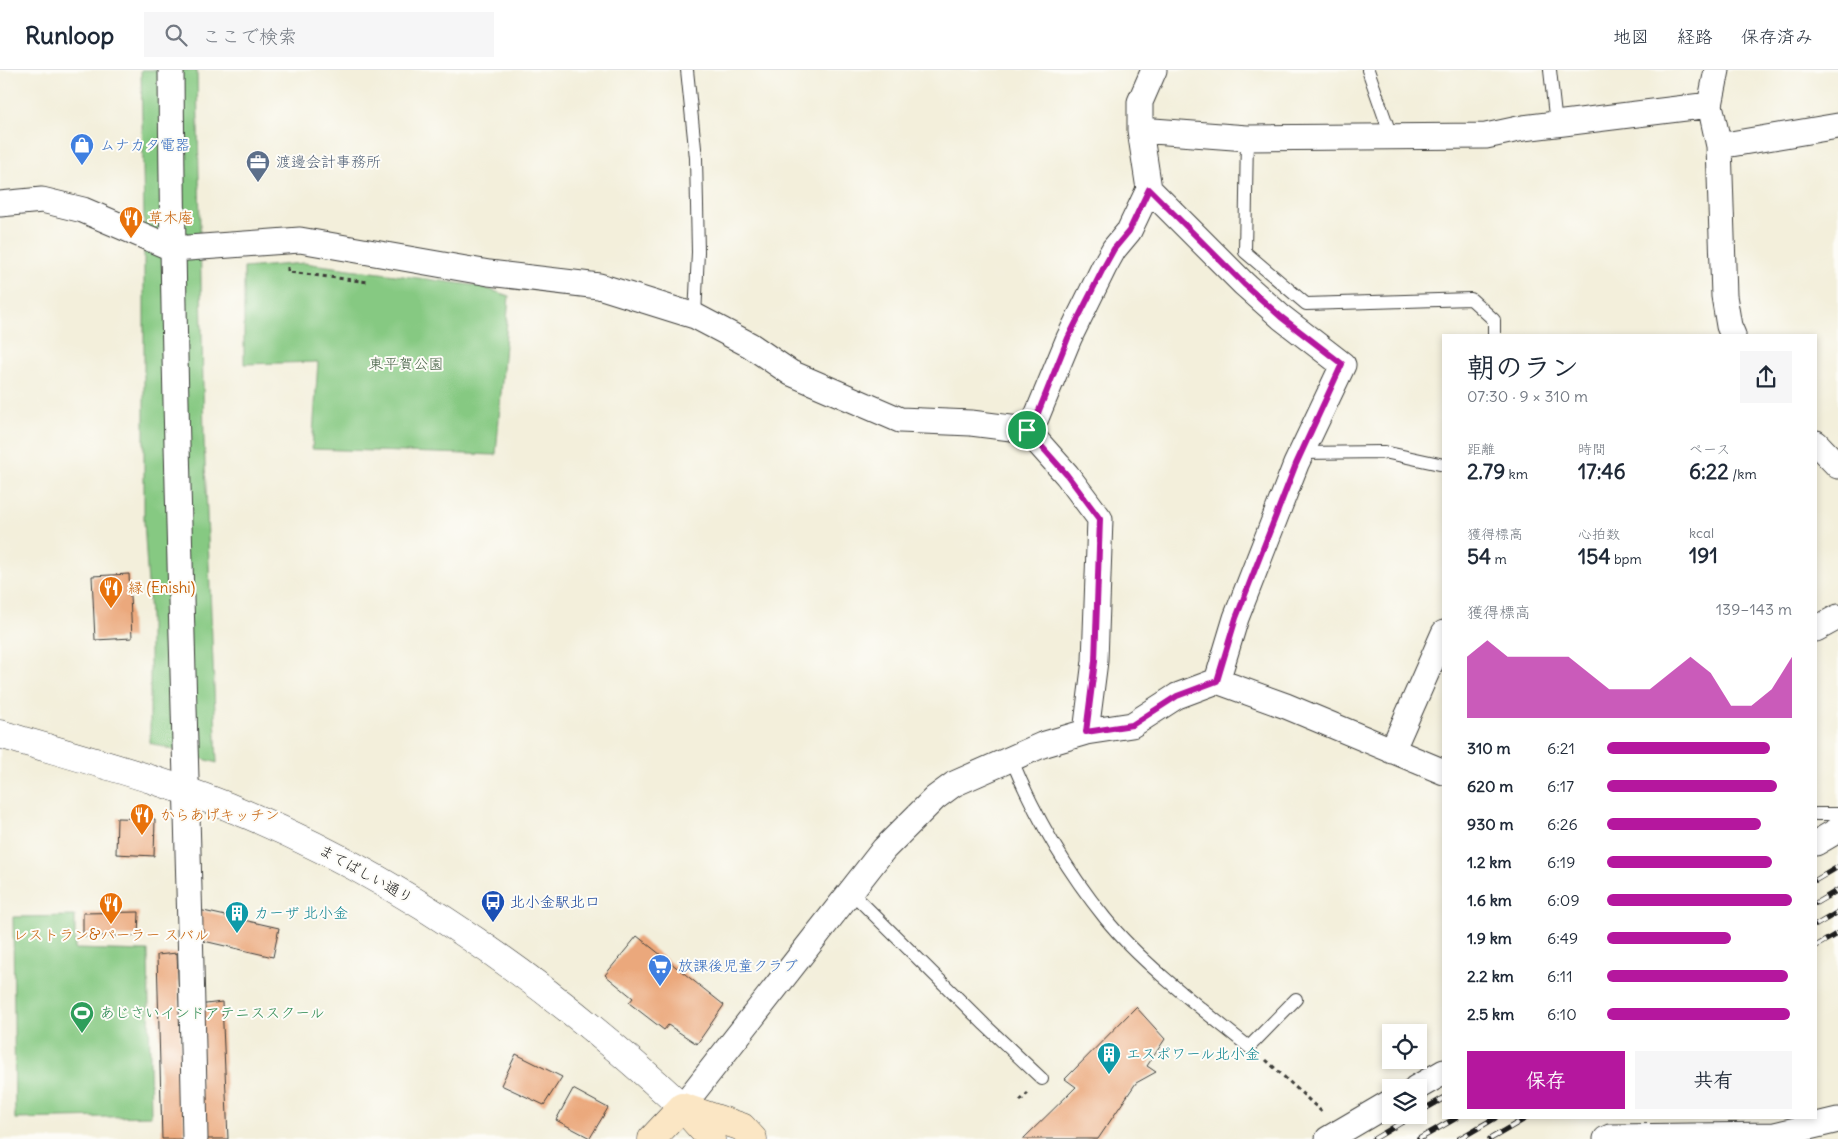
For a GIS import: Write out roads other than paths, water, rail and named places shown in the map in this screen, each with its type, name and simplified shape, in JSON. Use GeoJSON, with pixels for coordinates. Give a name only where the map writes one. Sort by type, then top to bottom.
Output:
{"type":"FeatureCollection","features":[{"type":"Feature","properties":{"kind":"main road"},"geometry":{"type":"LineString","coordinates":[[652,1139],[682,1107]]}},
{"type":"Feature","properties":{"kind":"main road"},"geometry":{"type":"LineString","coordinates":[[682,1107],[686,1139]]}},
{"type":"Feature","properties":{"kind":"main road"},"geometry":{"type":"LineString","coordinates":[[682,1107],[711,1139]]}},
{"type":"Feature","properties":{"kind":"main road"},"geometry":{"type":"LineString","coordinates":[[682,1107],[742,1127],[754,1139]]}},
{"type":"Feature","properties":{"kind":"street"},"geometry":{"type":"LineString","coordinates":[[171,70],[174,393],[188,792],[195,1139]]}},
{"type":"Feature","properties":{"kind":"street"},"geometry":{"type":"LineString","coordinates":[[1027,430],[1036,418],[1068,338],[1114,249],[1129,231],[1149,189],[1140,130],[1140,102],[1154,70]]}},
{"type":"Feature","properties":{"kind":"street"},"geometry":{"type":"LineString","coordinates":[[1717,70],[1710,106],[1719,146],[1724,296],[1729,326],[1733,334]]}},
{"type":"Feature","properties":{"kind":"street"},"geometry":{"type":"LineString","coordinates":[[1140,130],[1247,138],[1486,136],[1523,128],[1710,106]]}},
{"type":"Feature","properties":{"kind":"street"},"geometry":{"type":"LineString","coordinates":[[1719,146],[1838,126]]}},
{"type":"Feature","properties":{"kind":"street"},"geometry":{"type":"LineString","coordinates":[[1149,189],[1244,284],[1281,317],[1342,364],[1315,419],[1301,453],[1236,618],[1217,681]]}},
{"type":"Feature","properties":{"kind":"street"},"geometry":{"type":"LineString","coordinates":[[0,204],[42,200],[83,210],[174,249],[300,240],[524,278],[599,286],[695,316],[750,345],[791,373],[900,420],[971,423],[1027,430],[1067,475],[1100,519],[1095,661],[1086,732]]}},
{"type":"Feature","properties":{"kind":"street"},"geometry":{"type":"LineString","coordinates":[[1817,444],[1838,466]]}},
{"type":"Feature","properties":{"kind":"street"},"geometry":{"type":"LineString","coordinates":[[1817,628],[1838,617]]}},
{"type":"Feature","properties":{"kind":"street"},"geometry":{"type":"LineString","coordinates":[[1392,751],[1442,638]]}},
{"type":"Feature","properties":{"kind":"street"},"geometry":{"type":"LineString","coordinates":[[682,1107],[884,849],[935,798],[954,784],[1011,758],[1042,745],[1086,732],[1132,725],[1177,696],[1217,681],[1286,706],[1442,771]]}},
{"type":"Feature","properties":{"kind":"street","name":"まてばしい通り"},"geometry":{"type":"LineString","coordinates":[[0,734],[188,792],[248,815],[322,849],[436,912],[495,952],[564,1004],[633,1061],[682,1107]]}},
{"type":"Feature","properties":{"kind":"street"},"geometry":{"type":"LineString","coordinates":[[1817,842],[1838,830]]}},
{"type":"Feature","properties":{"kind":"street"},"geometry":{"type":"LineString","coordinates":[[1427,1082],[1442,1073]]}},
{"type":"Feature","properties":{"kind":"street"},"geometry":{"type":"LineString","coordinates":[[1328,1139],[1382,1107]]}},
{"type":"Feature","properties":{"kind":"street"},"geometry":{"type":"LineString","coordinates":[[1606,1139],[1610,1137],[1691,1138],[1775,1135],[1838,1120]]}},
{"type":"Feature","properties":{"kind":"lane"},"geometry":{"type":"LineString","coordinates":[[686,70],[696,158],[698,252],[695,316]]}},
{"type":"Feature","properties":{"kind":"lane"},"geometry":{"type":"LineString","coordinates":[[1368,70],[1391,136]]}},
{"type":"Feature","properties":{"kind":"lane"},"geometry":{"type":"LineString","coordinates":[[1550,70],[1556,125]]}},
{"type":"Feature","properties":{"kind":"lane"},"geometry":{"type":"LineString","coordinates":[[1247,138],[1245,252],[1306,304],[1471,298],[1494,320],[1494,334]]}},
{"type":"Feature","properties":{"kind":"lane"},"geometry":{"type":"LineString","coordinates":[[1301,453],[1384,452],[1442,465]]}},
{"type":"Feature","properties":{"kind":"lane"},"geometry":{"type":"LineString","coordinates":[[1011,758],[1024,791],[1068,866],[1105,919],[1130,946],[1249,1047],[1296,999]]}},
{"type":"Feature","properties":{"kind":"lane"},"geometry":{"type":"LineString","coordinates":[[1817,814],[1838,814]]}},
{"type":"Feature","properties":{"kind":"lane"},"geometry":{"type":"LineString","coordinates":[[850,892],[985,1025],[1042,1078]]}},
{"type":"Feature","properties":{"kind":"railway"},"geometry":{"type":"LineString","coordinates":[[1817,879],[1838,867]]}},
{"type":"Feature","properties":{"kind":"railway"},"geometry":{"type":"LineString","coordinates":[[1817,902],[1838,890]]}},
{"type":"Feature","properties":{"kind":"railway"},"geometry":{"type":"LineString","coordinates":[[1817,924],[1838,912]]}},
{"type":"Feature","properties":{"kind":"railway"},"geometry":{"type":"LineString","coordinates":[[1817,945],[1838,933]]}},
{"type":"Feature","properties":{"kind":"railway"},"geometry":{"type":"LineString","coordinates":[[1427,1108],[1442,1099]]}},
{"type":"Feature","properties":{"kind":"railway"},"geometry":{"type":"LineString","coordinates":[[1419,1139],[1454,1119]]}},
{"type":"Feature","properties":{"kind":"railway"},"geometry":{"type":"LineString","coordinates":[[1459,1139],[1493,1119]]}},
{"type":"Feature","properties":{"kind":"railway"},"geometry":{"type":"LineString","coordinates":[[1490,1139],[1524,1119]]}},
{"type":"Feature","properties":{"kind":"railway"},"geometry":{"type":"LineString","coordinates":[[1374,1139],[1399,1124]]}},
{"type":"Feature","properties":{"kind":"place","name":"ムナカタ電器"},"geometry":{"type":"Point","coordinates":[82,166]}},
{"type":"Feature","properties":{"kind":"place","name":"渡邊会計事務所"},"geometry":{"type":"Point","coordinates":[258,183]}},
{"type":"Feature","properties":{"kind":"place","name":"草木庵"},"geometry":{"type":"Point","coordinates":[131,239]}},
{"type":"Feature","properties":{"kind":"place","name":"縁 (Enishi)"},"geometry":{"type":"Point","coordinates":[111,609]}},
{"type":"Feature","properties":{"kind":"place","name":"からあげキッチン"},"geometry":{"type":"Point","coordinates":[142,836]}},
{"type":"Feature","properties":{"kind":"place","name":"北小金駅北口"},"geometry":{"type":"Point","coordinates":[493,923]}},
{"type":"Feature","properties":{"kind":"place","name":"レストラン&パーラー スバル"},"geometry":{"type":"Point","coordinates":[111,925]}},
{"type":"Feature","properties":{"kind":"place","name":"カーザ 北小金"},"geometry":{"type":"Point","coordinates":[237,934]}},
{"type":"Feature","properties":{"kind":"place","name":"放課後児童クラブ"},"geometry":{"type":"Point","coordinates":[660,987]}},
{"type":"Feature","properties":{"kind":"place","name":"あじさいインドアテニススクール"},"geometry":{"type":"Point","coordinates":[82,1034]}},
{"type":"Feature","properties":{"kind":"place","name":"エスポワール北小金"},"geometry":{"type":"Point","coordinates":[1109,1075]}},
{"type":"Feature","properties":{"kind":"park label","name":"東平賀公園"},"geometry":{"type":"Point","coordinates":[406,364]}}]}
